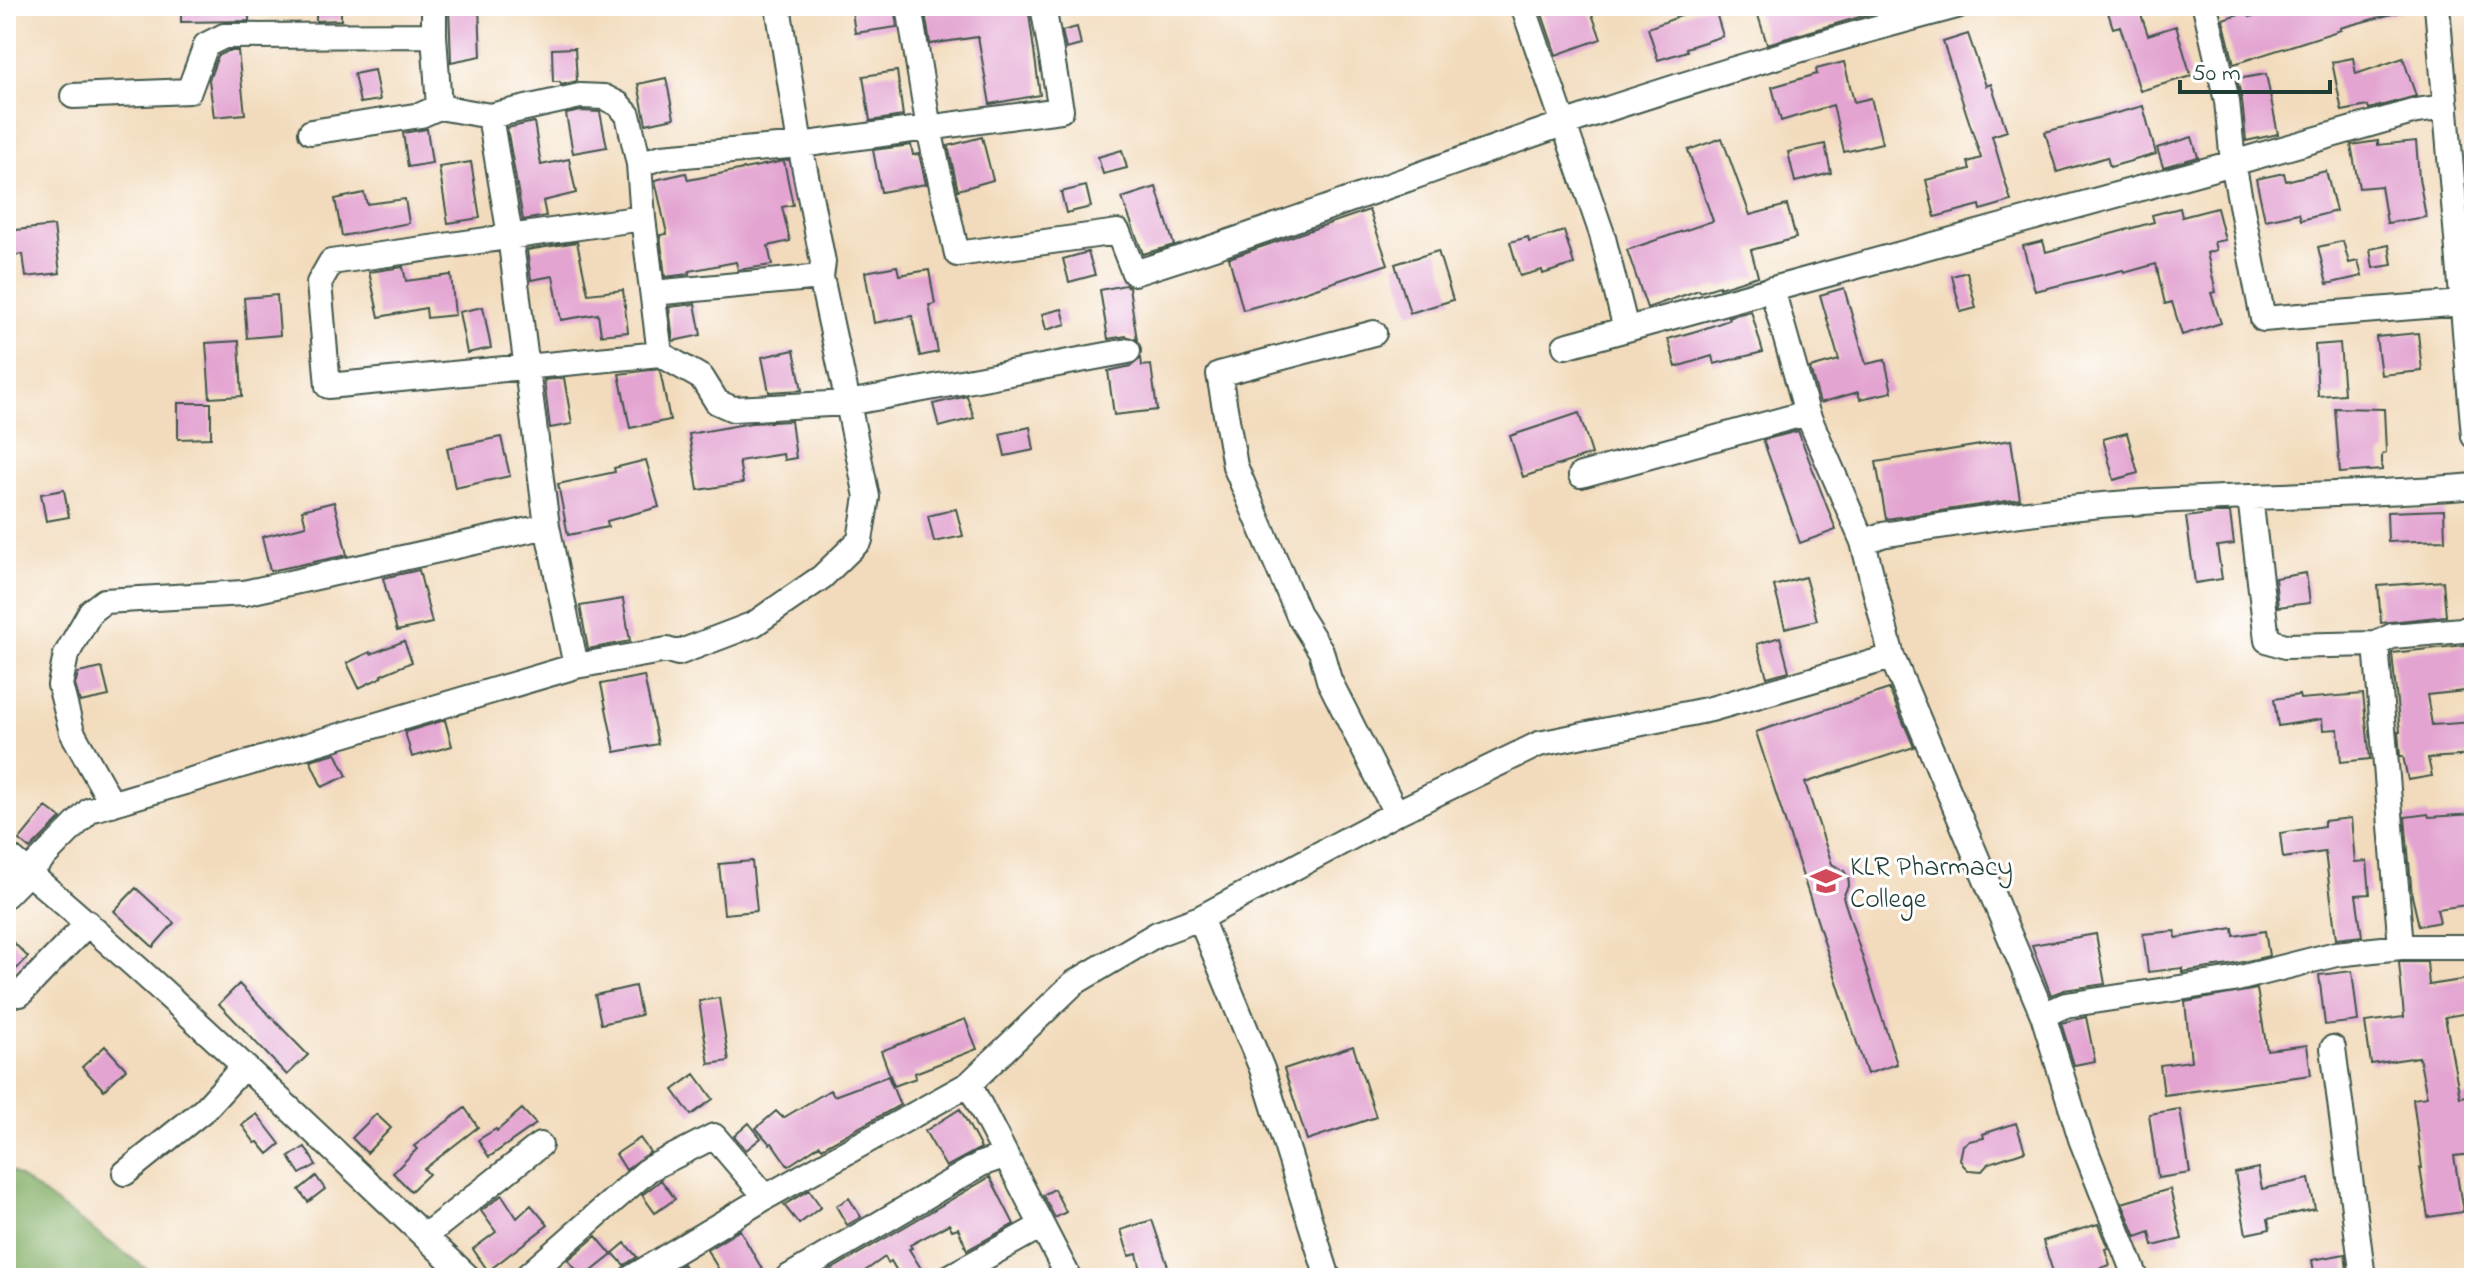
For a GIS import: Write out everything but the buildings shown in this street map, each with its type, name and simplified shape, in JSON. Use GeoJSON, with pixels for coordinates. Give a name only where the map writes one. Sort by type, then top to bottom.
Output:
{"type":"FeatureCollection","features":[{"type":"Feature","properties":{"kind":"street"},"geometry":{"type":"LineString","coordinates":[[434,6],[439,107]]}},
{"type":"Feature","properties":{"kind":"street"},"geometry":{"type":"LineString","coordinates":[[6,895],[90,810],[576,666],[667,650],[678,653],[754,624],[822,577],[860,540],[867,497],[821,277],[823,262],[778,6]]}},
{"type":"Feature","properties":{"kind":"street"},"geometry":{"type":"LineString","coordinates":[[909,6],[929,129],[957,254],[1118,232],[1134,273],[1218,247],[1564,124],[1828,41],[1957,6]]}},
{"type":"Feature","properties":{"kind":"street"},"geometry":{"type":"LineString","coordinates":[[639,164],[662,157],[800,145],[1061,110],[1043,6]]}},
{"type":"Feature","properties":{"kind":"street"},"geometry":{"type":"LineString","coordinates":[[1523,6],[1602,234],[1626,329]]}},
{"type":"Feature","properties":{"kind":"street"},"geometry":{"type":"LineString","coordinates":[[2205,6],[2227,101],[2233,163],[2263,319],[2463,303]]}},
{"type":"Feature","properties":{"kind":"street"},"geometry":{"type":"LineString","coordinates":[[2437,6],[2474,436]]}},
{"type":"Feature","properties":{"kind":"street"},"geometry":{"type":"LineString","coordinates":[[73,96],[189,91],[206,45],[224,36],[434,35]]}},
{"type":"Feature","properties":{"kind":"street"},"geometry":{"type":"LineString","coordinates":[[311,132],[421,115],[439,107],[490,116],[580,96],[604,97],[618,104],[628,115],[639,164],[660,354]]}},
{"type":"Feature","properties":{"kind":"street"},"geometry":{"type":"LineString","coordinates":[[1565,346],[2416,111],[2446,107]]}},
{"type":"Feature","properties":{"kind":"street"},"geometry":{"type":"LineString","coordinates":[[490,116],[510,236],[547,526],[576,666]]}},
{"type":"Feature","properties":{"kind":"street"},"geometry":{"type":"LineString","coordinates":[[643,218],[331,262],[319,283],[328,386],[660,354],[702,378],[717,402],[733,409],[848,403],[1128,351]]}},
{"type":"Feature","properties":{"kind":"street"},"geometry":{"type":"LineString","coordinates":[[653,293],[821,277]]}},
{"type":"Feature","properties":{"kind":"street"},"geometry":{"type":"LineString","coordinates":[[1772,289],[1807,413],[1863,542],[1892,657],[2043,1015],[2081,1139],[2136,1278]]}},
{"type":"Feature","properties":{"kind":"street"},"geometry":{"type":"LineString","coordinates":[[1374,333],[1219,374],[1235,466],[1299,616],[1321,651],[1329,680],[1396,813]]}},
{"type":"Feature","properties":{"kind":"street"},"geometry":{"type":"LineString","coordinates":[[1581,475],[1807,413]]}},
{"type":"Feature","properties":{"kind":"street"},"geometry":{"type":"LineString","coordinates":[[1863,542],[1882,535],[2080,507],[2474,486]]}},
{"type":"Feature","properties":{"kind":"street"},"geometry":{"type":"LineString","coordinates":[[2250,497],[2267,640],[2285,646],[2376,644],[2392,636],[2474,629]]}},
{"type":"Feature","properties":{"kind":"street"},"geometry":{"type":"LineString","coordinates":[[112,804],[72,732],[60,685],[66,655],[91,611],[104,601],[244,593],[547,526]]}},
{"type":"Feature","properties":{"kind":"street"},"geometry":{"type":"LineString","coordinates":[[2376,644],[2401,947]]}},
{"type":"Feature","properties":{"kind":"street"},"geometry":{"type":"LineString","coordinates":[[632,1278],[766,1197],[969,1084],[1074,983],[1157,934],[1200,918],[1396,813],[1539,744],[1711,709],[1892,657]]}},
{"type":"Feature","properties":{"kind":"street"},"geometry":{"type":"LineString","coordinates":[[6,854],[88,923],[469,1278]]}},
{"type":"Feature","properties":{"kind":"street"},"geometry":{"type":"LineString","coordinates":[[1200,918],[1262,1069],[1328,1278]]}},
{"type":"Feature","properties":{"kind":"street"},"geometry":{"type":"LineString","coordinates":[[20,994],[88,923]]}},
{"type":"Feature","properties":{"kind":"street"},"geometry":{"type":"LineString","coordinates":[[2043,1015],[2066,1005],[2233,980],[2336,954],[2401,947],[2474,947]]}},
{"type":"Feature","properties":{"kind":"street"},"geometry":{"type":"LineString","coordinates":[[2333,1048],[2363,1278]]}},
{"type":"Feature","properties":{"kind":"street"},"geometry":{"type":"LineString","coordinates":[[125,1173],[205,1109],[244,1066]]}},
{"type":"Feature","properties":{"kind":"street"},"geometry":{"type":"LineString","coordinates":[[969,1084],[1069,1278]]}},
{"type":"Feature","properties":{"kind":"street"},"geometry":{"type":"LineString","coordinates":[[525,1278],[649,1169],[714,1136],[766,1197]]}},
{"type":"Feature","properties":{"kind":"street"},"geometry":{"type":"LineString","coordinates":[[425,1236],[540,1145]]}},
{"type":"Feature","properties":{"kind":"street"},"geometry":{"type":"LineString","coordinates":[[787,1278],[981,1164],[1004,1156]]}},
{"type":"Feature","properties":{"kind":"street"},"geometry":{"type":"LineString","coordinates":[[948,1278],[1041,1226]]}},
{"type":"Feature","properties":{"kind":"green space"},"geometry":{"type":"Polygon","coordinates":[[[6,1167],[159,1278],[6,1278],[6,1167]]]}},
{"type":"Feature","properties":{"kind":"place","name":"KLR Pharmacy College"},"geometry":{"type":"Point","coordinates":[1826,881]}}]}
